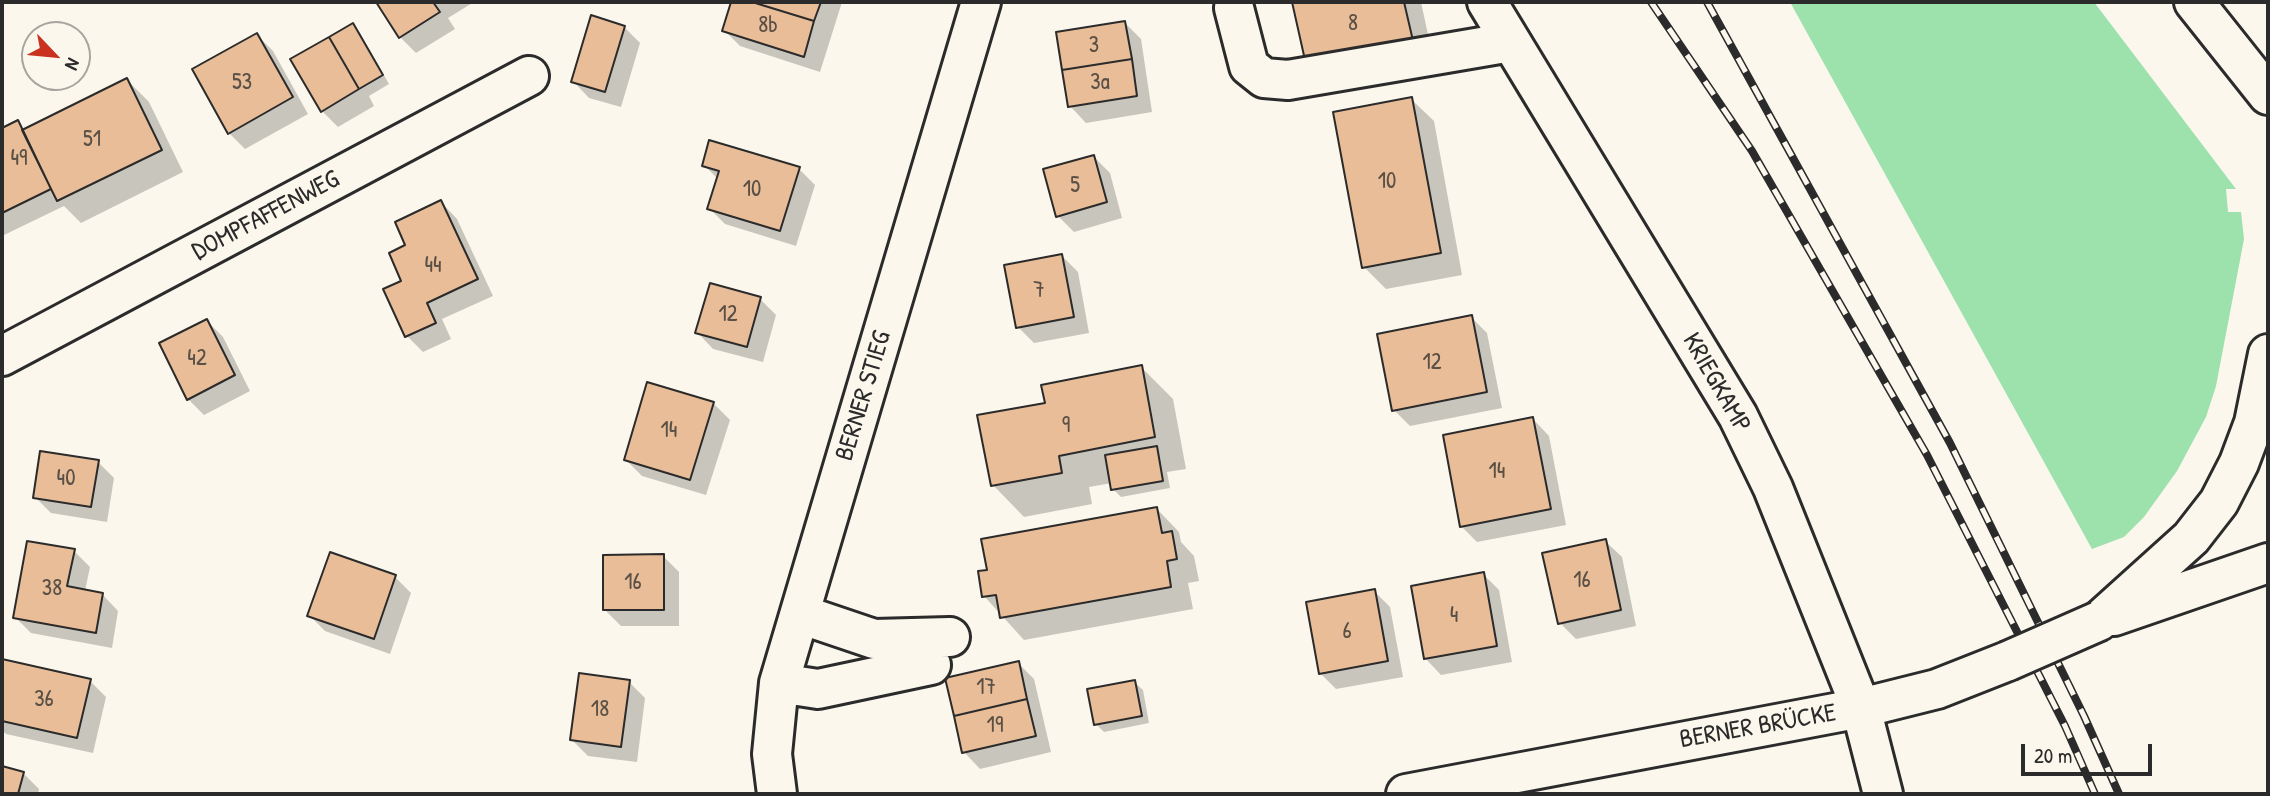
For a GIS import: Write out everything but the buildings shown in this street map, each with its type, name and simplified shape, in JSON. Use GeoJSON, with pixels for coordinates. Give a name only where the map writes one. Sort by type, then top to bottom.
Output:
{"type":"FeatureCollection","features":[{"type":"Feature","properties":{"kind":"street","name":"BERNER STIEG"},"geometry":{"type":"LineString","coordinates":[[776,794],[772,754],[779,683],[981,2]]}},
{"type":"Feature","properties":{"kind":"street","name":"KRIEGKAMP"},"geometry":{"type":"LineString","coordinates":[[1487,2],[1738,416],[1773,488],[1861,708],[1883,794]]}},
{"type":"Feature","properties":{"kind":"street"},"geometry":{"type":"LineString","coordinates":[[2194,2],[2268,95]]}},
{"type":"Feature","properties":{"kind":"street"},"geometry":{"type":"LineString","coordinates":[[1234,8],[1249,66],[1264,78],[1288,80],[1511,42]]}},
{"type":"Feature","properties":{"kind":"street","name":"DOMPFAFFENWEG"},"geometry":{"type":"LineString","coordinates":[[2,356],[529,76]]}},
{"type":"Feature","properties":{"kind":"street","name":"BERNER BRÜCKE"},"geometry":{"type":"LineString","coordinates":[[2099,621],[2191,538],[2219,502],[2239,463],[2254,423],[2268,354]]}},
{"type":"Feature","properties":{"kind":"street","name":"BERNER BRÜCKE"},"geometry":{"type":"LineString","coordinates":[[1406,794],[1861,708],[1937,689],[2099,621],[2268,563]]}},
{"type":"Feature","properties":{"kind":"street"},"geometry":{"type":"LineString","coordinates":[[779,683],[818,689],[940,651],[874,639],[800,614]]}},
{"type":"Feature","properties":{"kind":"green space"},"geometry":{"type":"Polygon","coordinates":[[[1790,2],[2094,2],[2236,189],[2226,189],[2228,212],[2241,212],[2244,239],[2216,386],[2206,417],[2177,471],[2144,517],[2124,537],[2092,549],[1790,2]]]}},
{"type":"Feature","properties":{"kind":"railway"},"geometry":{"type":"LineString","coordinates":[[1651,2],[1752,151],[1927,455],[2065,726],[2095,794]]}},
{"type":"Feature","properties":{"kind":"railway"},"geometry":{"type":"LineString","coordinates":[[1707,2],[1950,443],[2084,716],[2119,794]]}}]}
